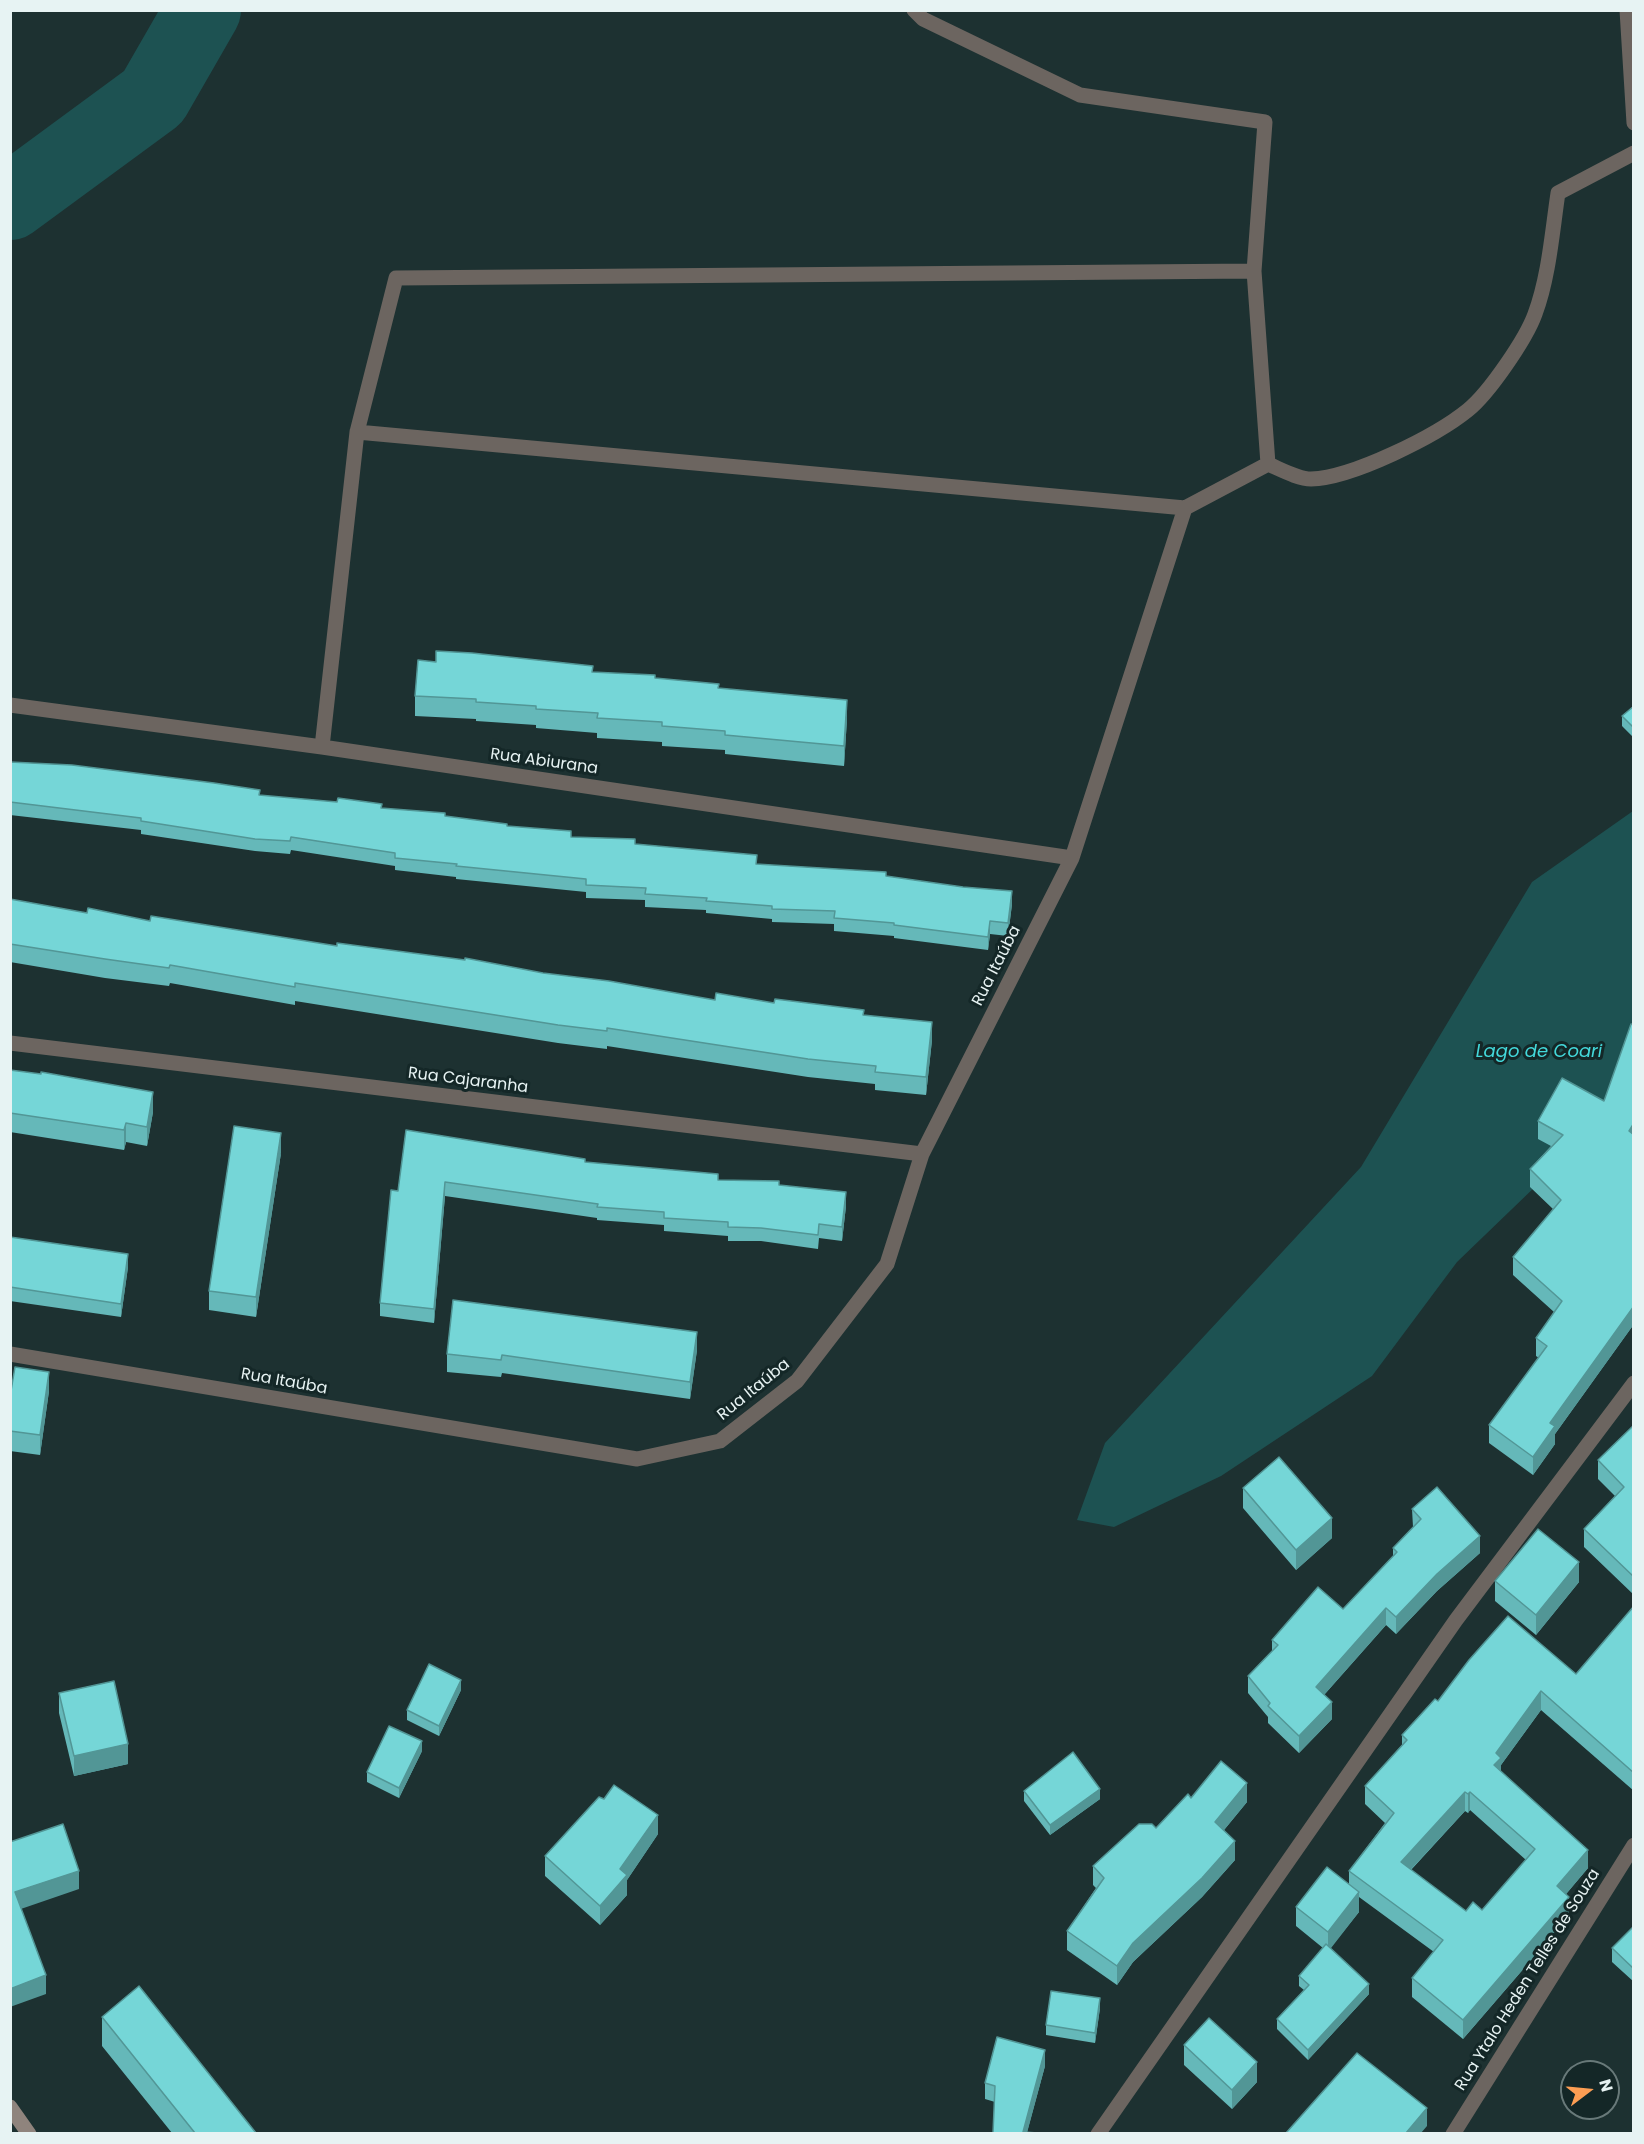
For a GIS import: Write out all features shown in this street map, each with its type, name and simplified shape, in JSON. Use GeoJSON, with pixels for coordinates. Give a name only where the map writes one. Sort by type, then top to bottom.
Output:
{"type":"FeatureCollection","features":[{"type":"Feature","properties":{"kind":"street"},"geometry":{"type":"LineString","coordinates":[[914,10],[923,19],[1080,95],[1265,122],[1254,271],[1268,464]]}},
{"type":"Feature","properties":{"kind":"street"},"geometry":{"type":"LineString","coordinates":[[1627,10],[1634,123]]}},
{"type":"Feature","properties":{"kind":"street"},"geometry":{"type":"LineString","coordinates":[[357,432],[1185,508],[1268,464],[1309,479],[1336,474],[1400,451],[1469,410],[1516,353],[1535,314],[1546,274],[1558,193],[1634,153]]}},
{"type":"Feature","properties":{"kind":"street"},"geometry":{"type":"LineString","coordinates":[[322,747],[357,432],[396,278],[1254,271]]}},
{"type":"Feature","properties":{"kind":"street","name":"Rua Itaúba"},"geometry":{"type":"LineString","coordinates":[[10,1354],[636,1459],[720,1441],[797,1381],[887,1264],[922,1154],[1072,858],[1185,508]]}},
{"type":"Feature","properties":{"kind":"street","name":"Rua Abiurana"},"geometry":{"type":"LineString","coordinates":[[10,705],[322,747],[1072,858]]}},
{"type":"Feature","properties":{"kind":"street","name":"Rua Cajaranha"},"geometry":{"type":"LineString","coordinates":[[10,1043],[922,1154]]}},
{"type":"Feature","properties":{"kind":"street"},"geometry":{"type":"LineString","coordinates":[[1098,2133],[1456,1620],[1634,1383]]}},
{"type":"Feature","properties":{"kind":"street","name":"Rua Ytalo Heden Telles de Souza"},"geometry":{"type":"LineString","coordinates":[[1453,2133],[1628,1865],[1634,1845]]}},
{"type":"Feature","properties":{"kind":"street"},"geometry":{"type":"LineString","coordinates":[[10,2107],[29,2133]]}},
{"type":"Feature","properties":{"kind":"water","name":"Lago de Coari"},"geometry":{"type":"Polygon","coordinates":[[[1633,811],[1633,1130],[1593,1131],[1457,1262],[1372,1376],[1221,1476],[1114,1527],[1077,1520],[1105,1443],[1361,1167],[1532,882],[1633,811]]]}},
{"type":"Feature","properties":{"kind":"building"},"geometry":{"type":"Polygon","coordinates":[[[436,651],[593,666],[592,672],[655,675],[655,678],[719,684],[718,688],[847,700],[844,746],[725,735],[725,731],[662,726],[662,722],[597,718],[598,713],[536,709],[536,706],[476,702],[476,699],[415,696],[418,660],[436,662],[436,651]]]}},
{"type":"Feature","properties":{"kind":"building"},"geometry":{"type":"Polygon","coordinates":[[[1634,706],[1634,728],[1622,716],[1634,706]]]}},
{"type":"Feature","properties":{"kind":"building"},"geometry":{"type":"Polygon","coordinates":[[[10,762],[72,765],[214,783],[260,790],[259,795],[337,802],[338,798],[382,804],[381,808],[445,813],[445,816],[507,824],[507,826],[571,831],[571,837],[635,839],[635,844],[757,855],[756,864],[886,872],[886,876],[963,887],[1012,891],[1008,923],[990,921],[988,937],[894,925],[894,923],[834,918],[835,911],[772,909],[772,906],[706,901],[707,898],[645,894],[646,888],[586,885],[586,879],[395,858],[395,853],[291,837],[290,841],[255,839],[141,821],[141,818],[10,802],[10,762]]]}},
{"type":"Feature","properties":{"kind":"building"},"geometry":{"type":"Polygon","coordinates":[[[10,899],[87,913],[88,908],[150,921],[151,916],[337,946],[337,943],[465,960],[465,958],[543,973],[609,981],[715,1000],[716,993],[774,1003],[775,999],[864,1010],[863,1015],[932,1022],[926,1077],[875,1072],[876,1066],[808,1059],[607,1028],[607,1031],[558,1025],[295,983],[295,987],[170,965],[169,968],[10,944],[10,899]]]}},
{"type":"Feature","properties":{"kind":"building"},"geometry":{"type":"Polygon","coordinates":[[[1631,1024],[1634,1025],[1634,1123],[1629,1131],[1634,1135],[1634,1306],[1550,1423],[1555,1426],[1533,1457],[1489,1425],[1547,1346],[1536,1338],[1562,1301],[1513,1257],[1561,1200],[1530,1169],[1563,1135],[1538,1121],[1562,1078],[1604,1101],[1631,1024]]]}},
{"type":"Feature","properties":{"kind":"building"},"geometry":{"type":"Polygon","coordinates":[[[10,1070],[41,1074],[41,1072],[153,1092],[147,1127],[126,1123],[124,1130],[10,1113],[10,1070]]]}},
{"type":"Feature","properties":{"kind":"building"},"geometry":{"type":"Polygon","coordinates":[[[234,1126],[281,1133],[256,1297],[209,1291],[234,1126]]]}},
{"type":"Feature","properties":{"kind":"building"},"geometry":{"type":"Polygon","coordinates":[[[406,1130],[585,1159],[585,1162],[718,1174],[718,1180],[779,1181],[779,1185],[846,1192],[842,1227],[819,1224],[818,1235],[761,1228],[728,1227],[728,1222],[664,1218],[664,1212],[597,1207],[598,1204],[445,1182],[434,1309],[380,1303],[391,1190],[398,1191],[406,1130]]]}},
{"type":"Feature","properties":{"kind":"building"},"geometry":{"type":"Polygon","coordinates":[[[10,1237],[128,1254],[121,1304],[10,1287],[10,1237]]]}},
{"type":"Feature","properties":{"kind":"building"},"geometry":{"type":"Polygon","coordinates":[[[453,1300],[697,1332],[690,1382],[502,1355],[501,1360],[447,1354],[453,1300]]]}},
{"type":"Feature","properties":{"kind":"building"},"geometry":{"type":"Polygon","coordinates":[[[15,1367],[49,1372],[40,1435],[10,1431],[10,1397],[15,1367]]]}},
{"type":"Feature","properties":{"kind":"building"},"geometry":{"type":"Polygon","coordinates":[[[1634,1425],[1634,1577],[1584,1529],[1624,1487],[1598,1460],[1634,1425]]]}},
{"type":"Feature","properties":{"kind":"building"},"geometry":{"type":"Polygon","coordinates":[[[1279,1457],[1332,1518],[1296,1550],[1243,1488],[1279,1457]]]}},
{"type":"Feature","properties":{"kind":"building"},"geometry":{"type":"Polygon","coordinates":[[[1437,1487],[1480,1536],[1437,1574],[1396,1617],[1386,1608],[1316,1687],[1332,1702],[1299,1736],[1268,1706],[1270,1703],[1248,1676],[1278,1645],[1272,1640],[1318,1587],[1343,1609],[1397,1552],[1393,1548],[1421,1519],[1412,1509],[1437,1487]]]}},
{"type":"Feature","properties":{"kind":"building"},"geometry":{"type":"Polygon","coordinates":[[[1538,1529],[1579,1562],[1536,1615],[1495,1581],[1538,1529]]]}},
{"type":"Feature","properties":{"kind":"building"},"geometry":{"type":"Polygon","coordinates":[[[1634,1606],[1634,1773],[1541,1691],[1496,1753],[1501,1758],[1494,1765],[1588,1850],[1557,1886],[1569,1897],[1463,2020],[1412,1978],[1443,1940],[1349,1871],[1394,1813],[1365,1786],[1407,1740],[1402,1735],[1435,1699],[1438,1701],[1469,1660],[1508,1616],[1576,1674],[1634,1606]],[[1465,1792],[1401,1862],[1466,1911],[1473,1902],[1482,1910],[1535,1849],[1470,1792],[1468,1794],[1465,1792]]]}},
{"type":"Feature","properties":{"kind":"building"},"geometry":{"type":"Polygon","coordinates":[[[429,1664],[461,1680],[439,1726],[407,1710],[429,1664]]]}},
{"type":"Feature","properties":{"kind":"building"},"geometry":{"type":"Polygon","coordinates":[[[114,1681],[128,1744],[74,1756],[59,1693],[114,1681]]]}},
{"type":"Feature","properties":{"kind":"building"},"geometry":{"type":"Polygon","coordinates":[[[389,1726],[422,1741],[399,1788],[367,1772],[389,1726]]]}},
{"type":"Feature","properties":{"kind":"building"},"geometry":{"type":"Polygon","coordinates":[[[1073,1752],[1100,1789],[1050,1825],[1024,1791],[1073,1752]]]}},
{"type":"Feature","properties":{"kind":"building"},"geometry":{"type":"Polygon","coordinates":[[[1221,1761],[1247,1783],[1215,1822],[1235,1841],[1202,1878],[1133,1943],[1117,1966],[1067,1931],[1104,1878],[1093,1866],[1139,1824],[1152,1824],[1156,1828],[1188,1794],[1191,1798],[1221,1761]]]}},
{"type":"Feature","properties":{"kind":"building"},"geometry":{"type":"Polygon","coordinates":[[[614,1785],[658,1815],[620,1869],[627,1875],[600,1906],[545,1856],[599,1797],[604,1799],[614,1785]]]}},
{"type":"Feature","properties":{"kind":"building"},"geometry":{"type":"Polygon","coordinates":[[[63,1824],[79,1871],[15,1892],[46,1975],[10,1989],[10,1842],[63,1824]]]}},
{"type":"Feature","properties":{"kind":"building"},"geometry":{"type":"Polygon","coordinates":[[[1327,1867],[1359,1892],[1328,1932],[1296,1907],[1327,1867]]]}},
{"type":"Feature","properties":{"kind":"building"},"geometry":{"type":"Polygon","coordinates":[[[1634,1926],[1634,1969],[1612,1948],[1634,1926]]]}},
{"type":"Feature","properties":{"kind":"building"},"geometry":{"type":"Polygon","coordinates":[[[1326,1944],[1369,1984],[1308,2050],[1277,2019],[1309,1985],[1299,1976],[1326,1944]]]}},
{"type":"Feature","properties":{"kind":"building"},"geometry":{"type":"Polygon","coordinates":[[[139,1986],[256,2133],[195,2133],[102,2017],[139,1986]]]}},
{"type":"Feature","properties":{"kind":"building"},"geometry":{"type":"Polygon","coordinates":[[[1051,1991],[1100,1998],[1095,2033],[1046,2025],[1051,1991]]]}},
{"type":"Feature","properties":{"kind":"building"},"geometry":{"type":"Polygon","coordinates":[[[1209,2018],[1257,2062],[1232,2090],[1184,2045],[1209,2018]]]}},
{"type":"Feature","properties":{"kind":"building"},"geometry":{"type":"Polygon","coordinates":[[[997,2037],[1045,2050],[1023,2132],[1038,2133],[993,2133],[995,2086],[985,2083],[997,2037]]]}},
{"type":"Feature","properties":{"kind":"building"},"geometry":{"type":"Polygon","coordinates":[[[1357,2053],[1427,2108],[1406,2133],[1286,2133],[1357,2053]]]}},
{"type":"Feature","properties":{"kind":"waterway"},"geometry":{"type":"LineString","coordinates":[[10,202],[153,97],[203,10]]}}]}
